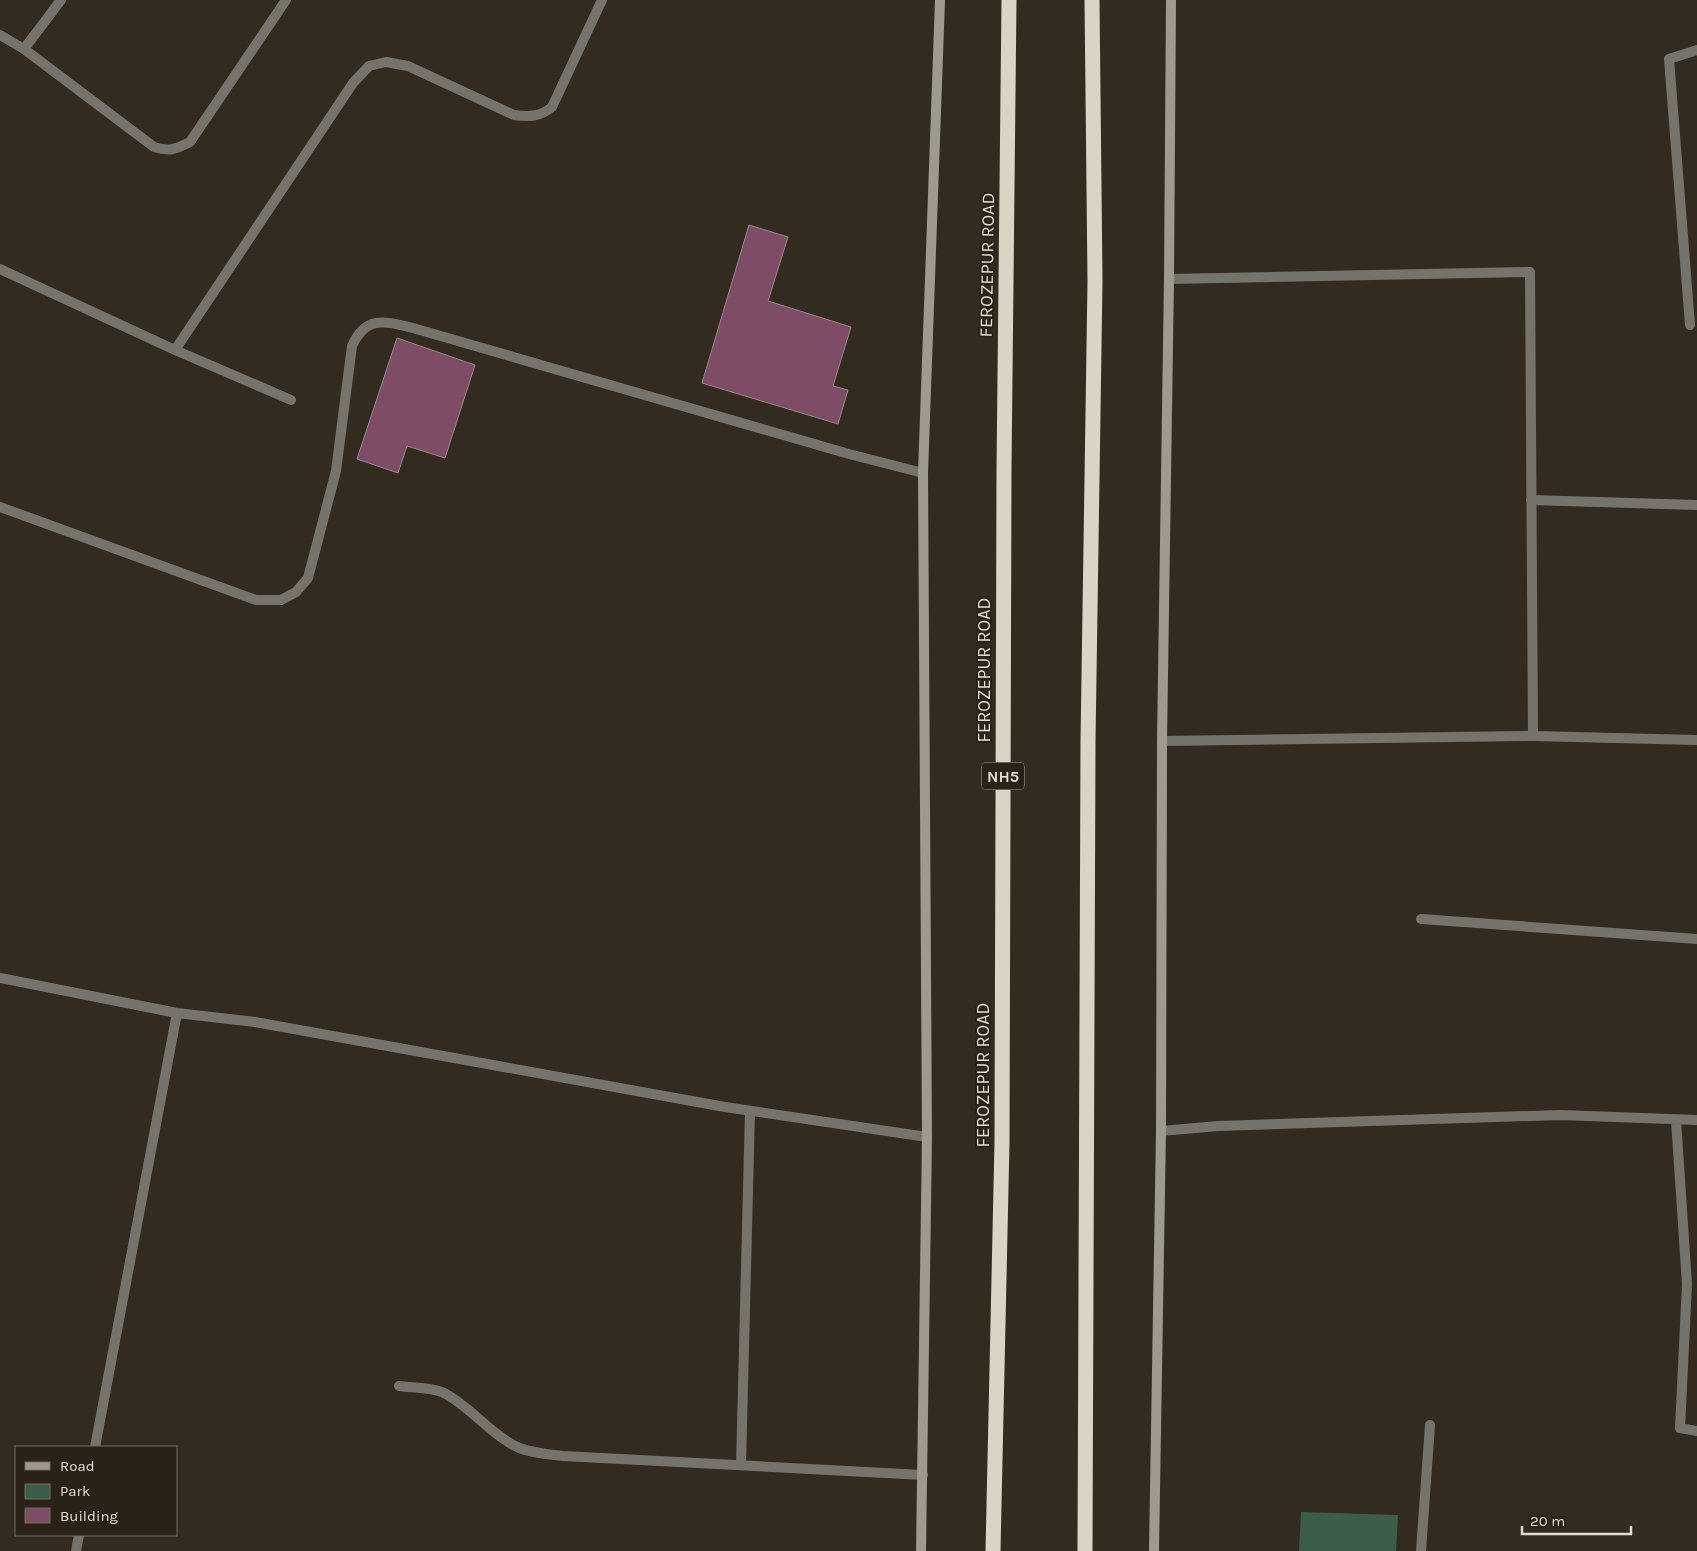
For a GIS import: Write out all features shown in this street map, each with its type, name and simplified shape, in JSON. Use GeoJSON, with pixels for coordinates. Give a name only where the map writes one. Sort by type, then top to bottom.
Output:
{"type":"FeatureCollection","features":[{"type":"Feature","properties":{"kind":"highway","name":"FEROZEPUR ROAD"},"geometry":{"type":"LineString","coordinates":[[993,1551],[1002,1142],[1004,470],[1009,0]]}},
{"type":"Feature","properties":{"kind":"highway"},"geometry":{"type":"LineString","coordinates":[[1086,1551],[1088,752],[1095,281],[1092,0]]}},
{"type":"Feature","properties":{"kind":"street"},"geometry":{"type":"LineString","coordinates":[[24,49],[60,0]]}},
{"type":"Feature","properties":{"kind":"street"},"geometry":{"type":"LineString","coordinates":[[0,35],[24,49],[154,147],[165,150],[190,142],[286,0]]}},
{"type":"Feature","properties":{"kind":"street"},"geometry":{"type":"LineString","coordinates":[[176,350],[353,83],[369,66],[386,62],[408,66],[514,115],[536,116],[552,107],[602,0]]}},
{"type":"Feature","properties":{"kind":"street"},"geometry":{"type":"LineString","coordinates":[[922,1551],[927,1138],[924,472],[940,0]]}},
{"type":"Feature","properties":{"kind":"street"},"geometry":{"type":"LineString","coordinates":[[1154,1551],[1161,1131],[1162,741],[1170,279],[1171,0]]}},
{"type":"Feature","properties":{"kind":"street"},"geometry":{"type":"LineString","coordinates":[[1690,325],[1669,59],[1697,50]]}},
{"type":"Feature","properties":{"kind":"street"},"geometry":{"type":"LineString","coordinates":[[0,269],[290,400]]}},
{"type":"Feature","properties":{"kind":"street"},"geometry":{"type":"LineString","coordinates":[[1170,279],[1530,272],[1533,736]]}},
{"type":"Feature","properties":{"kind":"street"},"geometry":{"type":"LineString","coordinates":[[0,507],[256,600],[281,600],[296,592],[308,578],[336,471],[352,346],[358,332],[368,325],[382,322],[413,328],[849,454],[924,472]]}},
{"type":"Feature","properties":{"kind":"street"},"geometry":{"type":"LineString","coordinates":[[1531,500],[1697,504]]}},
{"type":"Feature","properties":{"kind":"street"},"geometry":{"type":"LineString","coordinates":[[1162,741],[1533,736],[1697,740]]}},
{"type":"Feature","properties":{"kind":"street"},"geometry":{"type":"LineString","coordinates":[[1421,919],[1697,939]]}},
{"type":"Feature","properties":{"kind":"street"},"geometry":{"type":"LineString","coordinates":[[0,978],[177,1013],[255,1022],[750,1111],[927,1138]]}},
{"type":"Feature","properties":{"kind":"street"},"geometry":{"type":"LineString","coordinates":[[95,1446],[177,1013]]}},
{"type":"Feature","properties":{"kind":"street"},"geometry":{"type":"LineString","coordinates":[[741,1465],[750,1111]]}},
{"type":"Feature","properties":{"kind":"street"},"geometry":{"type":"LineString","coordinates":[[1161,1131],[1218,1126],[1560,1116],[1697,1120]]}},
{"type":"Feature","properties":{"kind":"street"},"geometry":{"type":"LineString","coordinates":[[1676,1120],[1687,1284],[1680,1428],[1697,1431]]}},
{"type":"Feature","properties":{"kind":"street"},"geometry":{"type":"LineString","coordinates":[[399,1386],[443,1392],[516,1447],[537,1453],[564,1456],[923,1474]]}},
{"type":"Feature","properties":{"kind":"street"},"geometry":{"type":"LineString","coordinates":[[1421,1551],[1430,1425]]}},
{"type":"Feature","properties":{"kind":"street"},"geometry":{"type":"LineString","coordinates":[[76,1551],[79,1536]]}},
{"type":"Feature","properties":{"kind":"green space"},"geometry":{"type":"Polygon","coordinates":[[[1301,1512],[1398,1515],[1396,1551],[1299,1551],[1301,1512]]]}},
{"type":"Feature","properties":{"kind":"building"},"geometry":{"type":"Polygon","coordinates":[[[749,225],[788,237],[768,301],[851,327],[833,386],[848,390],[838,424],[702,383],[749,225]]]}},
{"type":"Feature","properties":{"kind":"building"},"geometry":{"type":"Polygon","coordinates":[[[397,338],[475,365],[445,458],[407,446],[398,473],[357,459],[397,338]]]}}]}
